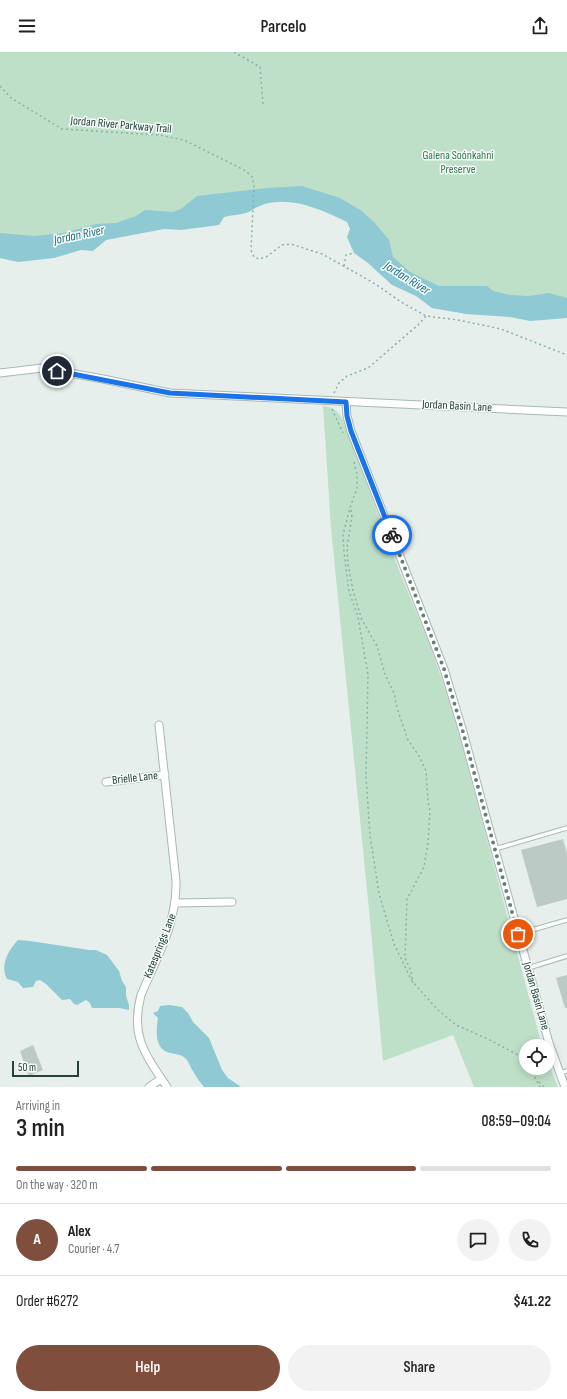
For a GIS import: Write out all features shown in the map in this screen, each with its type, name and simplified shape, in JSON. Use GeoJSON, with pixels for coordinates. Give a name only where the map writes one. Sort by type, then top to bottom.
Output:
{"type":"FeatureCollection","features":[{"type":"Feature","properties":{"kind":"street","name":"Jordan Basin Lane"},"geometry":{"type":"LineString","coordinates":[[0,373],[42,368],[170,393],[567,412]]}},
{"type":"Feature","properties":{"kind":"street","name":"Jordan Basin Lane"},"geometry":{"type":"LineString","coordinates":[[346,402],[347,416],[351,431],[444,669],[463,732],[494,849],[549,1043],[563,1072],[565,1087]]}},
{"type":"Feature","properties":{"kind":"street","name":"Katesprings Lane"},"geometry":{"type":"LineString","coordinates":[[159,726],[176,881],[176,903],[170,926],[141,994],[137,1013],[137,1023],[140,1041],[147,1058],[167,1087]]}},
{"type":"Feature","properties":{"kind":"street","name":"Brielle Lane"},"geometry":{"type":"LineString","coordinates":[[106,782],[165,775]]}},
{"type":"Feature","properties":{"kind":"street"},"geometry":{"type":"LineString","coordinates":[[176,903],[232,902]]}},
{"type":"Feature","properties":{"kind":"street"},"geometry":{"type":"LineString","coordinates":[[149,1087],[161,1079]]}},
{"type":"Feature","properties":{"kind":"lane"},"geometry":{"type":"LineString","coordinates":[[494,849],[567,828]]}},
{"type":"Feature","properties":{"kind":"lane"},"geometry":{"type":"LineString","coordinates":[[518,934],[567,920]]}},
{"type":"Feature","properties":{"kind":"lane"},"geometry":{"type":"LineString","coordinates":[[528,968],[567,956]]}},
{"type":"Feature","properties":{"kind":"path"},"geometry":{"type":"LineString","coordinates":[[234,52],[260,67],[264,104]]}},
{"type":"Feature","properties":{"kind":"path","name":"Jordan River Parkway Trail"},"geometry":{"type":"LineString","coordinates":[[0,86],[12,98],[62,129],[159,135],[184,140],[246,171],[252,177],[254,186],[251,250],[252,254],[256,258],[259,259],[266,257],[282,245],[290,244],[322,254],[377,285],[401,302],[426,316],[458,320],[501,329],[567,355]]}},
{"type":"Feature","properties":{"kind":"path"},"geometry":{"type":"LineString","coordinates":[[344,266],[346,255],[354,253]]}},
{"type":"Feature","properties":{"kind":"path"},"geometry":{"type":"LineString","coordinates":[[334,392],[339,383],[347,376],[368,368],[418,325],[426,316]]}},
{"type":"Feature","properties":{"kind":"path"},"geometry":{"type":"LineString","coordinates":[[333,413],[346,438]]}},
{"type":"Feature","properties":{"kind":"path"},"geometry":{"type":"LineString","coordinates":[[353,459],[357,474],[357,488],[350,508],[344,535],[344,552],[349,591],[358,616],[368,676],[366,777],[370,834],[381,901],[394,944],[414,983],[438,1010],[456,1025],[488,1039],[519,1055]]}},
{"type":"Feature","properties":{"kind":"path"},"geometry":{"type":"LineString","coordinates":[[350,508],[352,517],[347,547],[348,564],[353,591],[362,620],[377,646],[385,674],[394,693],[397,708],[408,740],[419,756],[426,771],[428,784],[428,801],[430,812],[428,842],[424,867],[407,899],[405,958],[411,971],[414,983]]}},
{"type":"Feature","properties":{"kind":"path"},"geometry":{"type":"LineString","coordinates":[[534,1075],[540,1087]]}},
{"type":"Feature","properties":{"kind":"path"},"geometry":{"type":"LineString","coordinates":[[537,1080],[544,1087]]}},
{"type":"Feature","properties":{"kind":"green space","name":"Galena Soónkahni Preserve"},"geometry":{"type":"Polygon","coordinates":[[[0,52],[567,52],[567,302],[445,295],[388,260],[324,198],[236,200],[94,230],[0,242],[0,52]]]}},
{"type":"Feature","properties":{"kind":"green space"},"geometry":{"type":"Polygon","coordinates":[[[323,406],[334,409],[342,418],[399,570],[431,648],[453,712],[540,1039],[519,1039],[519,1075],[553,1075],[558,1087],[474,1087],[453,1035],[383,1061],[331,528],[323,406]]]}},
{"type":"Feature","properties":{"kind":"water","name":"Jordan River"},"geometry":{"type":"Polygon","coordinates":[[[302,186],[340,198],[362,211],[375,223],[389,240],[393,257],[410,272],[439,286],[487,286],[493,291],[510,295],[529,296],[549,293],[567,298],[567,318],[530,321],[510,317],[466,314],[432,308],[416,296],[392,285],[368,263],[354,253],[347,237],[350,229],[347,222],[317,209],[295,203],[273,202],[262,205],[246,213],[224,217],[219,225],[181,230],[164,229],[106,240],[93,251],[81,250],[54,258],[18,262],[0,258],[0,233],[34,236],[64,233],[96,224],[116,223],[136,216],[145,210],[173,212],[181,209],[197,196],[267,188],[302,186]]]}},
{"type":"Feature","properties":{"kind":"water"},"geometry":{"type":"Polygon","coordinates":[[[18,940],[96,950],[107,955],[119,971],[122,981],[126,987],[129,1010],[120,1008],[92,1008],[90,1003],[86,1000],[77,1005],[70,999],[62,1000],[40,980],[36,981],[33,987],[23,988],[18,982],[7,979],[4,969],[6,958],[18,940]]]}},
{"type":"Feature","properties":{"kind":"water"},"geometry":{"type":"Polygon","coordinates":[[[169,1005],[182,1007],[188,1013],[193,1022],[209,1038],[222,1070],[228,1078],[241,1087],[204,1087],[185,1058],[165,1051],[161,1048],[157,1039],[158,1018],[153,1013],[158,1011],[160,1006],[169,1005]]]}},
{"type":"Feature","properties":{"kind":"building"},"geometry":{"type":"Polygon","coordinates":[[[563,839],[567,853],[567,899],[537,907],[521,850],[563,839]]]}},
{"type":"Feature","properties":{"kind":"building"},"geometry":{"type":"Polygon","coordinates":[[[567,975],[567,1008],[565,1008],[556,978],[567,975]]]}},
{"type":"Feature","properties":{"kind":"building"},"geometry":{"type":"Polygon","coordinates":[[[33,1045],[43,1070],[29,1076],[20,1051],[33,1045]]]}},
{"type":"Feature","properties":{"kind":"way so far"},"geometry":{"type":"LineString","coordinates":[[392,535],[444,669],[463,732],[518,934]]}},
{"type":"Feature","properties":{"kind":"route"},"geometry":{"type":"LineString","coordinates":[[57,371],[170,393],[346,402],[347,416],[351,431],[392,535]]}}]}
